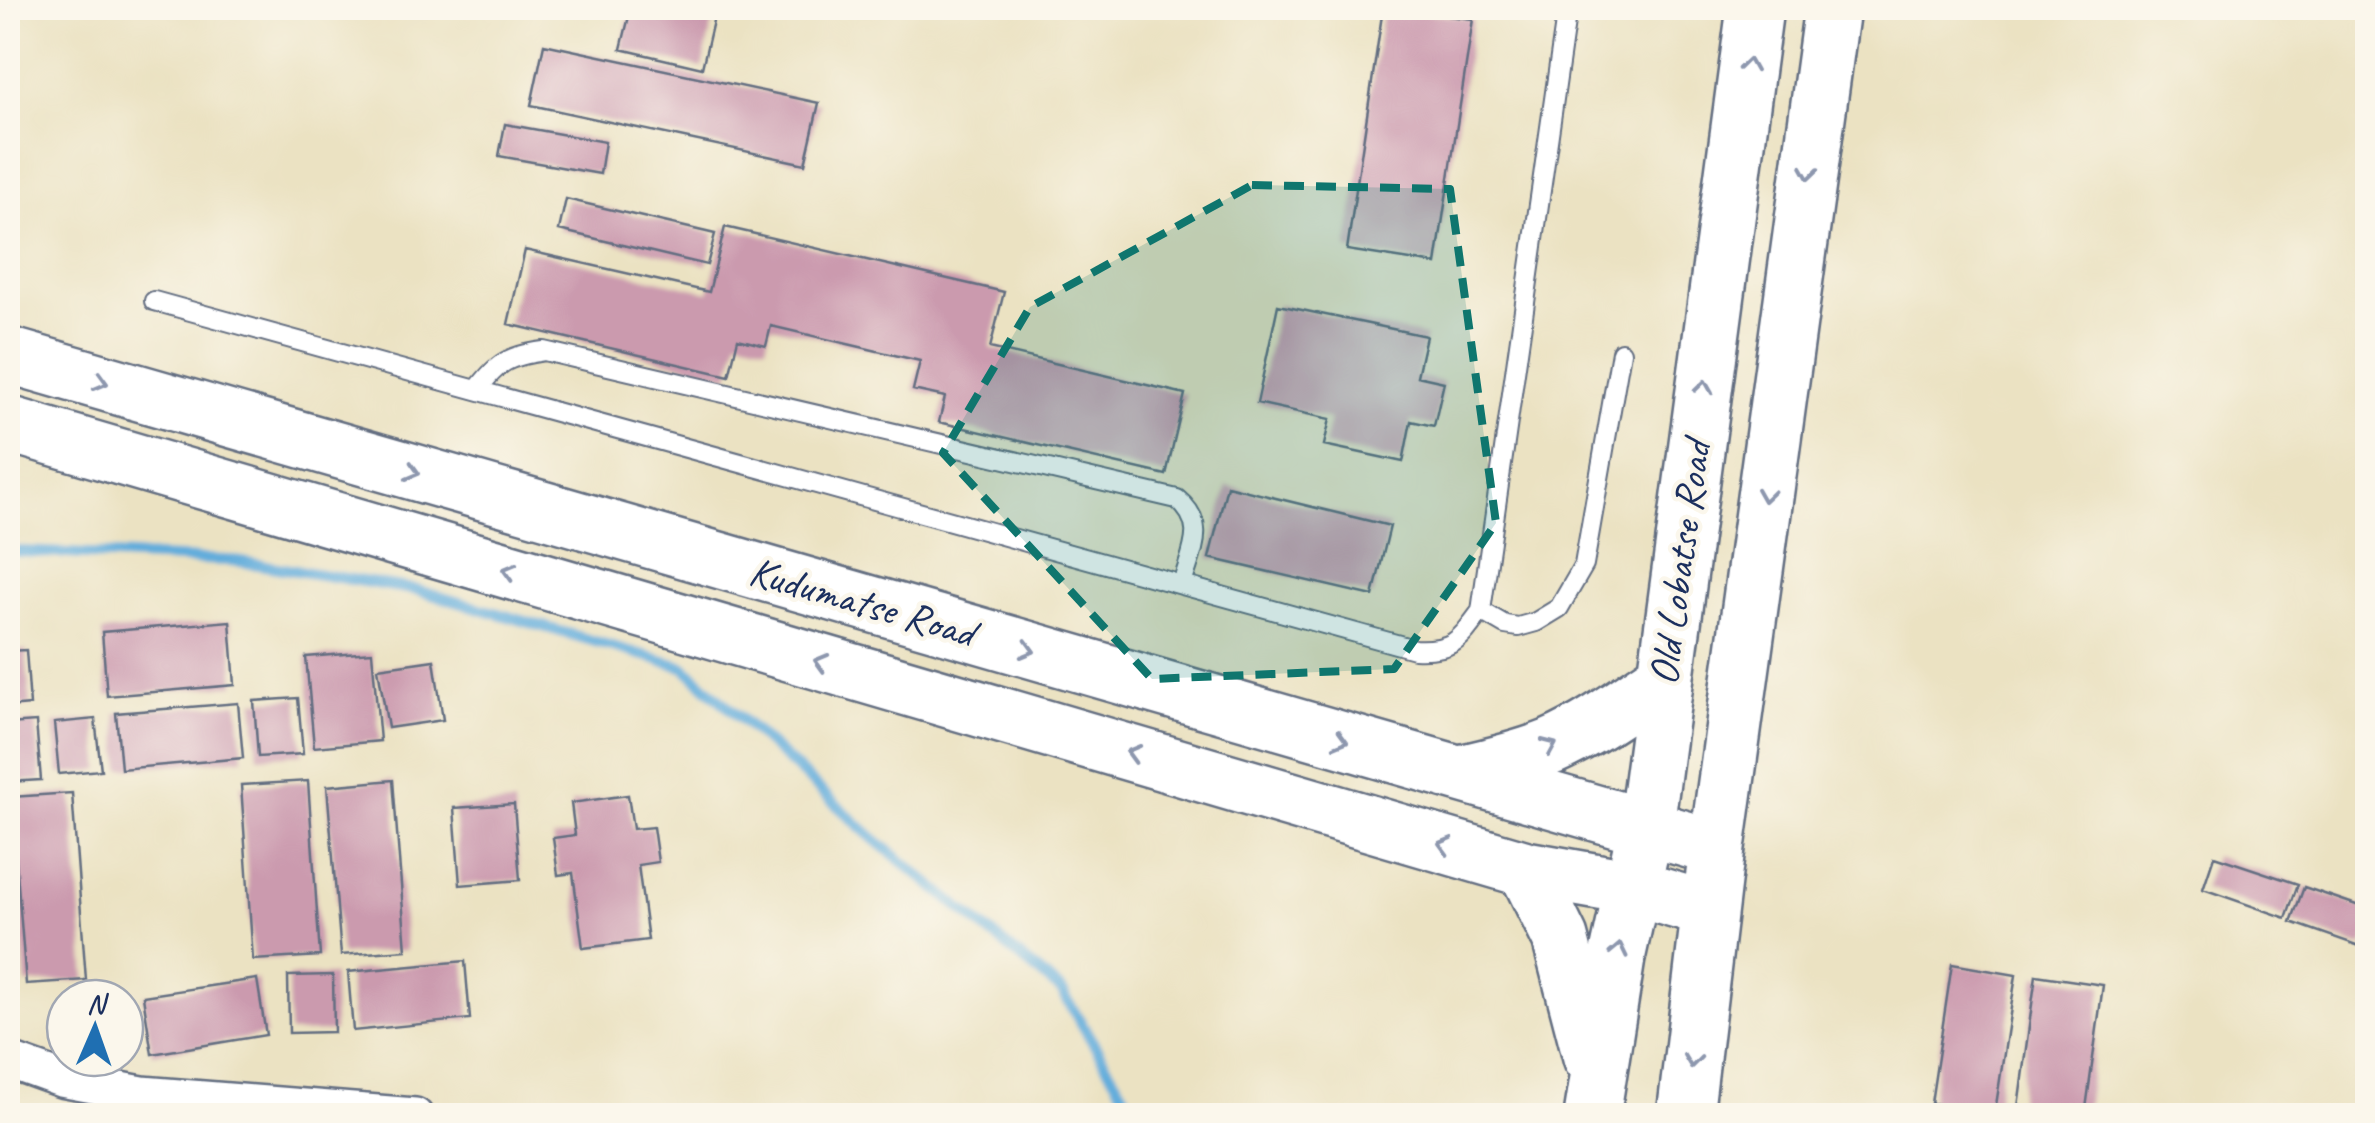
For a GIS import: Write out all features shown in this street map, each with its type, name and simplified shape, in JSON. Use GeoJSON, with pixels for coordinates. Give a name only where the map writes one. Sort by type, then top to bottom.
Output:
{"type":"FeatureCollection","features":[{"type":"Feature","properties":{"kind":"main road","name":"Old Lobatse Road"},"geometry":{"type":"LineString","coordinates":[[1594,1100],[1617,958],[1646,826],[1756,8]]}},
{"type":"Feature","properties":{"kind":"main road","name":"Old Lobatse Road"},"geometry":{"type":"LineString","coordinates":[[1685,1116],[1716,848],[1832,8]]}},
{"type":"Feature","properties":{"kind":"main road","name":"Kudumatse Road"},"geometry":{"type":"LineString","coordinates":[[8,355],[1716,848]]}},
{"type":"Feature","properties":{"kind":"main road","name":"Kudumatse Road"},"geometry":{"type":"LineString","coordinates":[[8,424],[1526,868],[1633,888],[1709,910]]}},
{"type":"Feature","properties":{"kind":"main road"},"geometry":{"type":"LineString","coordinates":[[1457,774],[1517,760],[1552,746],[1598,723],[1665,677]]}},
{"type":"Feature","properties":{"kind":"main road"},"geometry":{"type":"LineString","coordinates":[[1526,868],[1560,938],[1585,1023],[1594,1100]]}},
{"type":"Feature","properties":{"kind":"street"},"geometry":{"type":"LineString","coordinates":[[8,1060],[61,1079],[142,1094],[415,1116]]}},
{"type":"Feature","properties":{"kind":"lane"},"geometry":{"type":"LineString","coordinates":[[154,300],[1182,586],[1414,649],[1440,650],[1460,639],[1481,610],[1567,8]]}},
{"type":"Feature","properties":{"kind":"lane"},"geometry":{"type":"LineString","coordinates":[[477,390],[494,368],[515,355],[544,351],[1177,500],[1192,511],[1197,527],[1182,586]]}},
{"type":"Feature","properties":{"kind":"lane"},"geometry":{"type":"LineString","coordinates":[[1481,610],[1505,625],[1536,622],[1559,608],[1584,565],[1621,352]]}},
{"type":"Feature","properties":{"kind":"highlighted area"},"geometry":{"type":"Polygon","coordinates":[[[1252,185],[1450,189],[1496,523],[1394,669],[1152,679],[943,453],[1030,307],[1252,185]]]}},
{"type":"Feature","properties":{"kind":"building"},"geometry":{"type":"Polygon","coordinates":[[[631,8],[716,8],[702,68],[621,49],[631,8]]]}},
{"type":"Feature","properties":{"kind":"building"},"geometry":{"type":"Polygon","coordinates":[[[1383,8],[1473,19],[1436,264],[1347,250],[1383,8]]]}},
{"type":"Feature","properties":{"kind":"building"},"geometry":{"type":"Polygon","coordinates":[[[544,44],[819,103],[805,164],[531,105],[544,44]]]}},
{"type":"Feature","properties":{"kind":"building"},"geometry":{"type":"Polygon","coordinates":[[[505,124],[605,142],[600,174],[499,156],[505,124]]]}},
{"type":"Feature","properties":{"kind":"building"},"geometry":{"type":"Polygon","coordinates":[[[566,199],[715,234],[707,265],[559,230],[566,199]]]}},
{"type":"Feature","properties":{"kind":"building"},"geometry":{"type":"Polygon","coordinates":[[[725,227],[1004,292],[990,348],[1185,394],[1166,475],[939,422],[945,397],[913,390],[920,361],[771,326],[766,346],[738,339],[729,376],[508,324],[525,250],[709,292],[725,227]]]}},
{"type":"Feature","properties":{"kind":"building"},"geometry":{"type":"Polygon","coordinates":[[[1278,305],[1426,336],[1417,376],[1444,382],[1434,426],[1411,421],[1403,462],[1324,445],[1330,419],[1257,403],[1278,305]]]}},
{"type":"Feature","properties":{"kind":"building"},"geometry":{"type":"Polygon","coordinates":[[[1227,486],[1390,526],[1373,596],[1209,558],[1227,486]]]}},
{"type":"Feature","properties":{"kind":"building"},"geometry":{"type":"Polygon","coordinates":[[[230,621],[235,685],[107,696],[102,632],[230,621]]]}},
{"type":"Feature","properties":{"kind":"building"},"geometry":{"type":"Polygon","coordinates":[[[26,650],[30,705],[8,707],[8,651],[26,650]]]}},
{"type":"Feature","properties":{"kind":"building"},"geometry":{"type":"Polygon","coordinates":[[[372,652],[380,741],[314,747],[306,657],[372,652]]]}},
{"type":"Feature","properties":{"kind":"building"},"geometry":{"type":"Polygon","coordinates":[[[434,660],[443,720],[388,728],[378,668],[434,660]]]}},
{"type":"Feature","properties":{"kind":"building"},"geometry":{"type":"Polygon","coordinates":[[[298,698],[303,754],[258,757],[254,701],[298,698]]]}},
{"type":"Feature","properties":{"kind":"building"},"geometry":{"type":"Polygon","coordinates":[[[238,703],[243,758],[121,769],[116,713],[238,703]]]}},
{"type":"Feature","properties":{"kind":"building"},"geometry":{"type":"Polygon","coordinates":[[[95,719],[101,770],[59,774],[54,723],[95,719]]]}},
{"type":"Feature","properties":{"kind":"building"},"geometry":{"type":"Polygon","coordinates":[[[36,722],[41,780],[8,782],[8,724],[36,722]]]}},
{"type":"Feature","properties":{"kind":"building"},"geometry":{"type":"Polygon","coordinates":[[[393,780],[406,950],[341,955],[327,786],[393,780]]]}},
{"type":"Feature","properties":{"kind":"building"},"geometry":{"type":"Polygon","coordinates":[[[308,781],[320,956],[253,960],[241,785],[308,781]]]}},
{"type":"Feature","properties":{"kind":"building"},"geometry":{"type":"Polygon","coordinates":[[[72,793],[86,978],[45,978],[45,983],[26,984],[11,797],[72,793]]]}},
{"type":"Feature","properties":{"kind":"building"},"geometry":{"type":"Polygon","coordinates":[[[628,795],[633,829],[653,827],[658,862],[638,865],[648,940],[583,948],[573,873],[558,875],[553,838],[575,835],[571,803],[628,795]]]}},
{"type":"Feature","properties":{"kind":"building"},"geometry":{"type":"Polygon","coordinates":[[[514,804],[520,880],[460,885],[454,808],[514,804]]]}},
{"type":"Feature","properties":{"kind":"building"},"geometry":{"type":"Polygon","coordinates":[[[2214,856],[2298,884],[2286,918],[2203,889],[2214,856]]]}},
{"type":"Feature","properties":{"kind":"building"},"geometry":{"type":"Polygon","coordinates":[[[2304,887],[2368,909],[2368,931],[2362,947],[2291,922],[2304,887]]]}},
{"type":"Feature","properties":{"kind":"building"},"geometry":{"type":"Polygon","coordinates":[[[465,961],[470,1019],[353,1031],[348,972],[465,961]]]}},
{"type":"Feature","properties":{"kind":"building"},"geometry":{"type":"Polygon","coordinates":[[[1952,964],[2016,975],[1995,1112],[1931,1103],[1952,964]]]}},
{"type":"Feature","properties":{"kind":"building"},"geometry":{"type":"Polygon","coordinates":[[[333,975],[334,1032],[289,1033],[288,976],[333,975]]]}},
{"type":"Feature","properties":{"kind":"building"},"geometry":{"type":"Polygon","coordinates":[[[2036,975],[2103,985],[2085,1116],[2017,1114],[2036,975]]]}},
{"type":"Feature","properties":{"kind":"building"},"geometry":{"type":"Polygon","coordinates":[[[257,979],[266,1035],[152,1054],[145,996],[257,979]]]}},
{"type":"Feature","properties":{"kind":"waterway"},"geometry":{"type":"LineString","coordinates":[[8,551],[237,561],[416,590],[684,667],[872,837],[1062,991],[1137,1116]]}}]}
